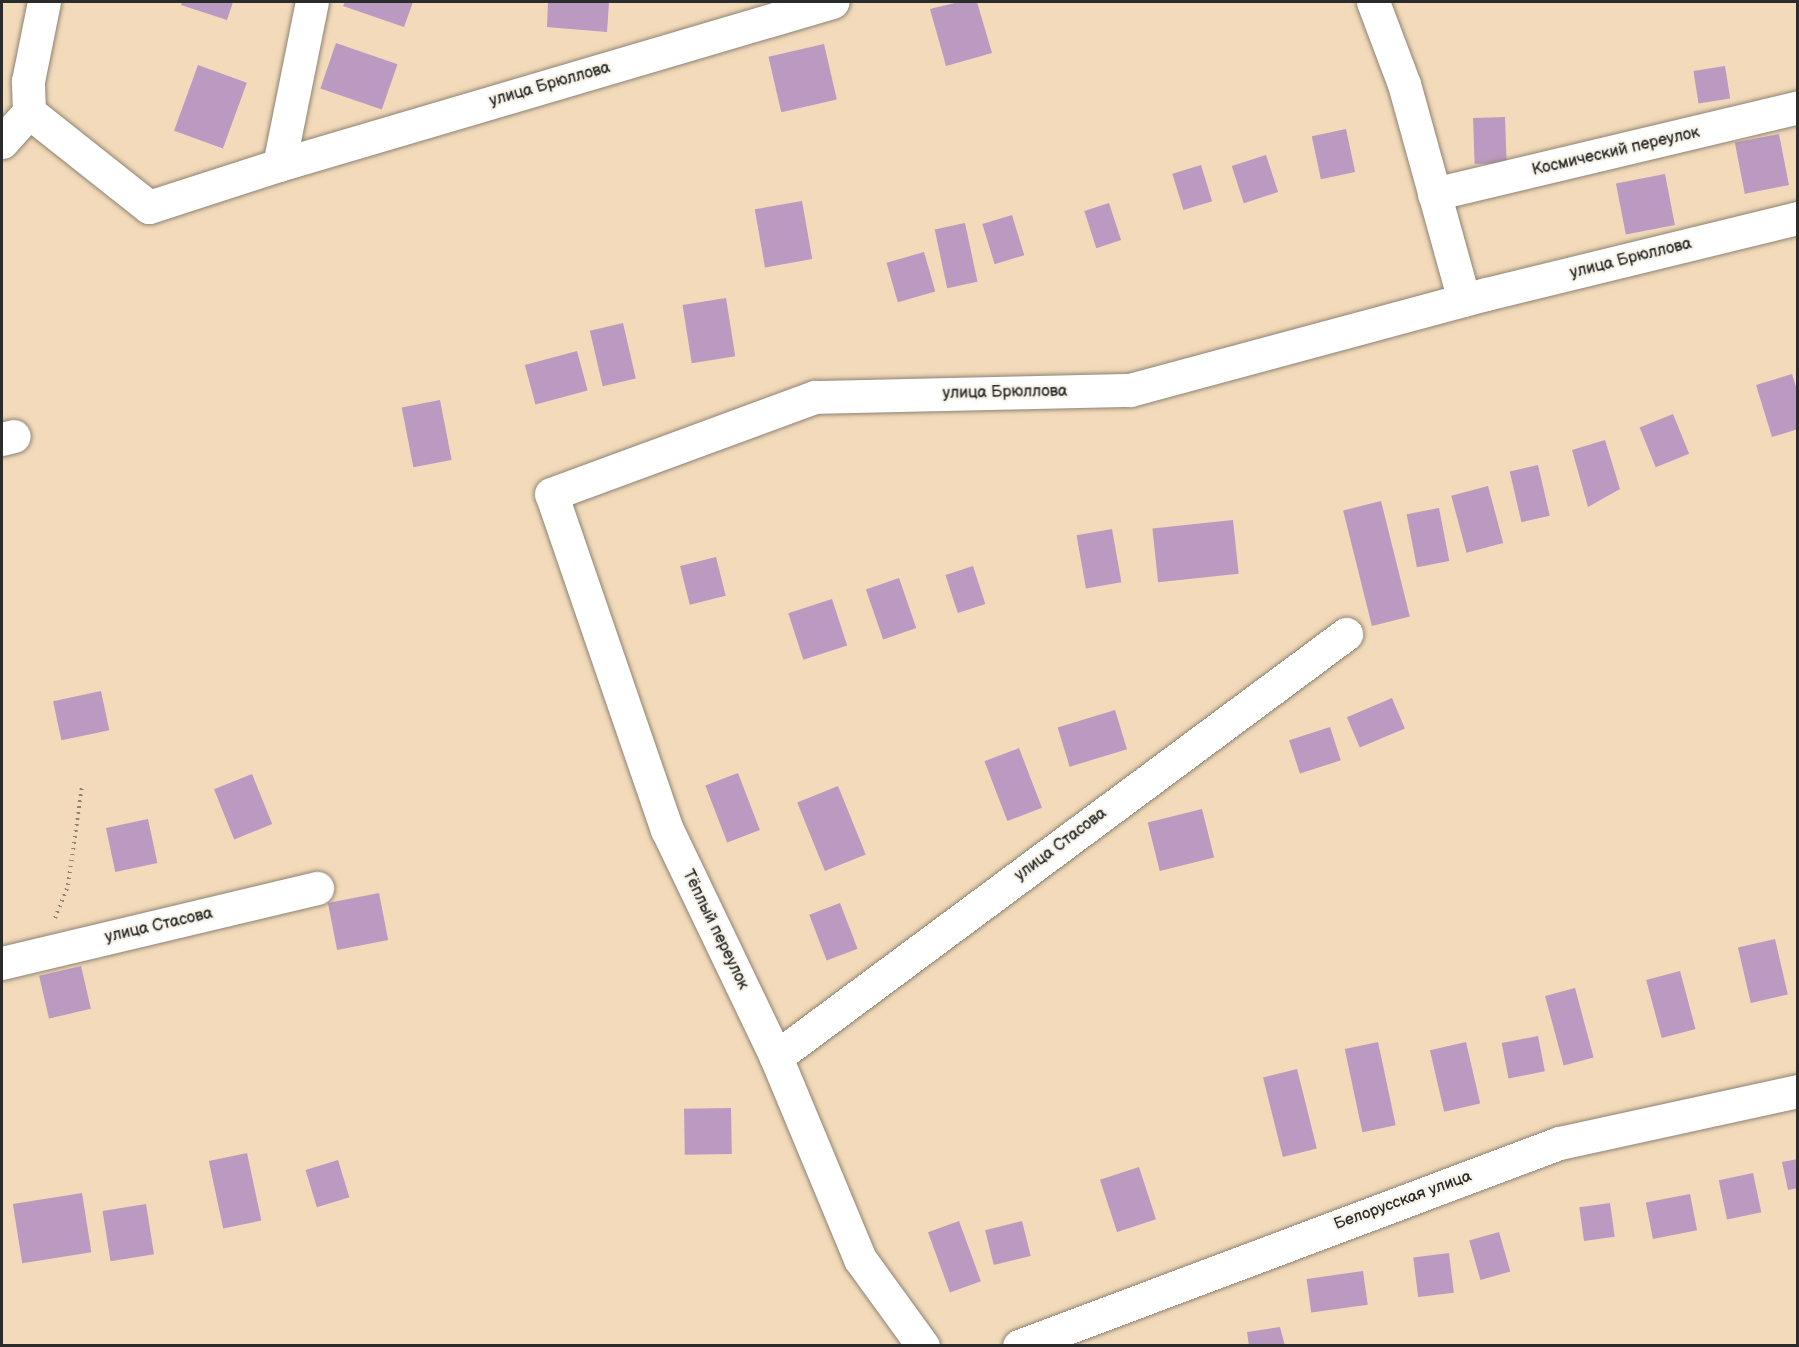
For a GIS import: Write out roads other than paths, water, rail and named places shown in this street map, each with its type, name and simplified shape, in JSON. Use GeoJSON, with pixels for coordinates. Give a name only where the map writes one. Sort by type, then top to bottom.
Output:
{"type":"FeatureCollection","features":[{"type":"Feature","properties":{"kind":"street"},"geometry":{"type":"LineString","coordinates":[[4,139],[29,112],[28,81],[44,2]]}},
{"type":"Feature","properties":{"kind":"street"},"geometry":{"type":"LineString","coordinates":[[279,165],[312,2]]}},
{"type":"Feature","properties":{"kind":"street","name":"улица Брюллова"},"geometry":{"type":"LineString","coordinates":[[29,112],[149,207],[279,165],[824,2]]}},
{"type":"Feature","properties":{"kind":"street"},"geometry":{"type":"LineString","coordinates":[[1373,2],[1404,84],[1464,300]]}},
{"type":"Feature","properties":{"kind":"street","name":"Космический переулок"},"geometry":{"type":"LineString","coordinates":[[1434,194],[1797,107]]}},
{"type":"Feature","properties":{"kind":"street","name":"улица Брюллова"},"geometry":{"type":"LineString","coordinates":[[550,494],[815,397],[1130,390],[1464,300],[1797,218]]}},
{"type":"Feature","properties":{"kind":"street","name":"Тёплый переулок"},"geometry":{"type":"LineString","coordinates":[[550,494],[667,830],[776,1057],[861,1259],[923,1346]]}},
{"type":"Feature","properties":{"kind":"street","name":"улица Стасова"},"geometry":{"type":"LineString","coordinates":[[776,1057],[1346,634]]}},
{"type":"Feature","properties":{"kind":"street","name":"улица Стасова"},"geometry":{"type":"LineString","coordinates":[[2,963],[317,888]]}},
{"type":"Feature","properties":{"kind":"street","name":"Белорусская улица"},"geometry":{"type":"LineString","coordinates":[[1019,1346],[1559,1143],[1797,1090]]}}]}
